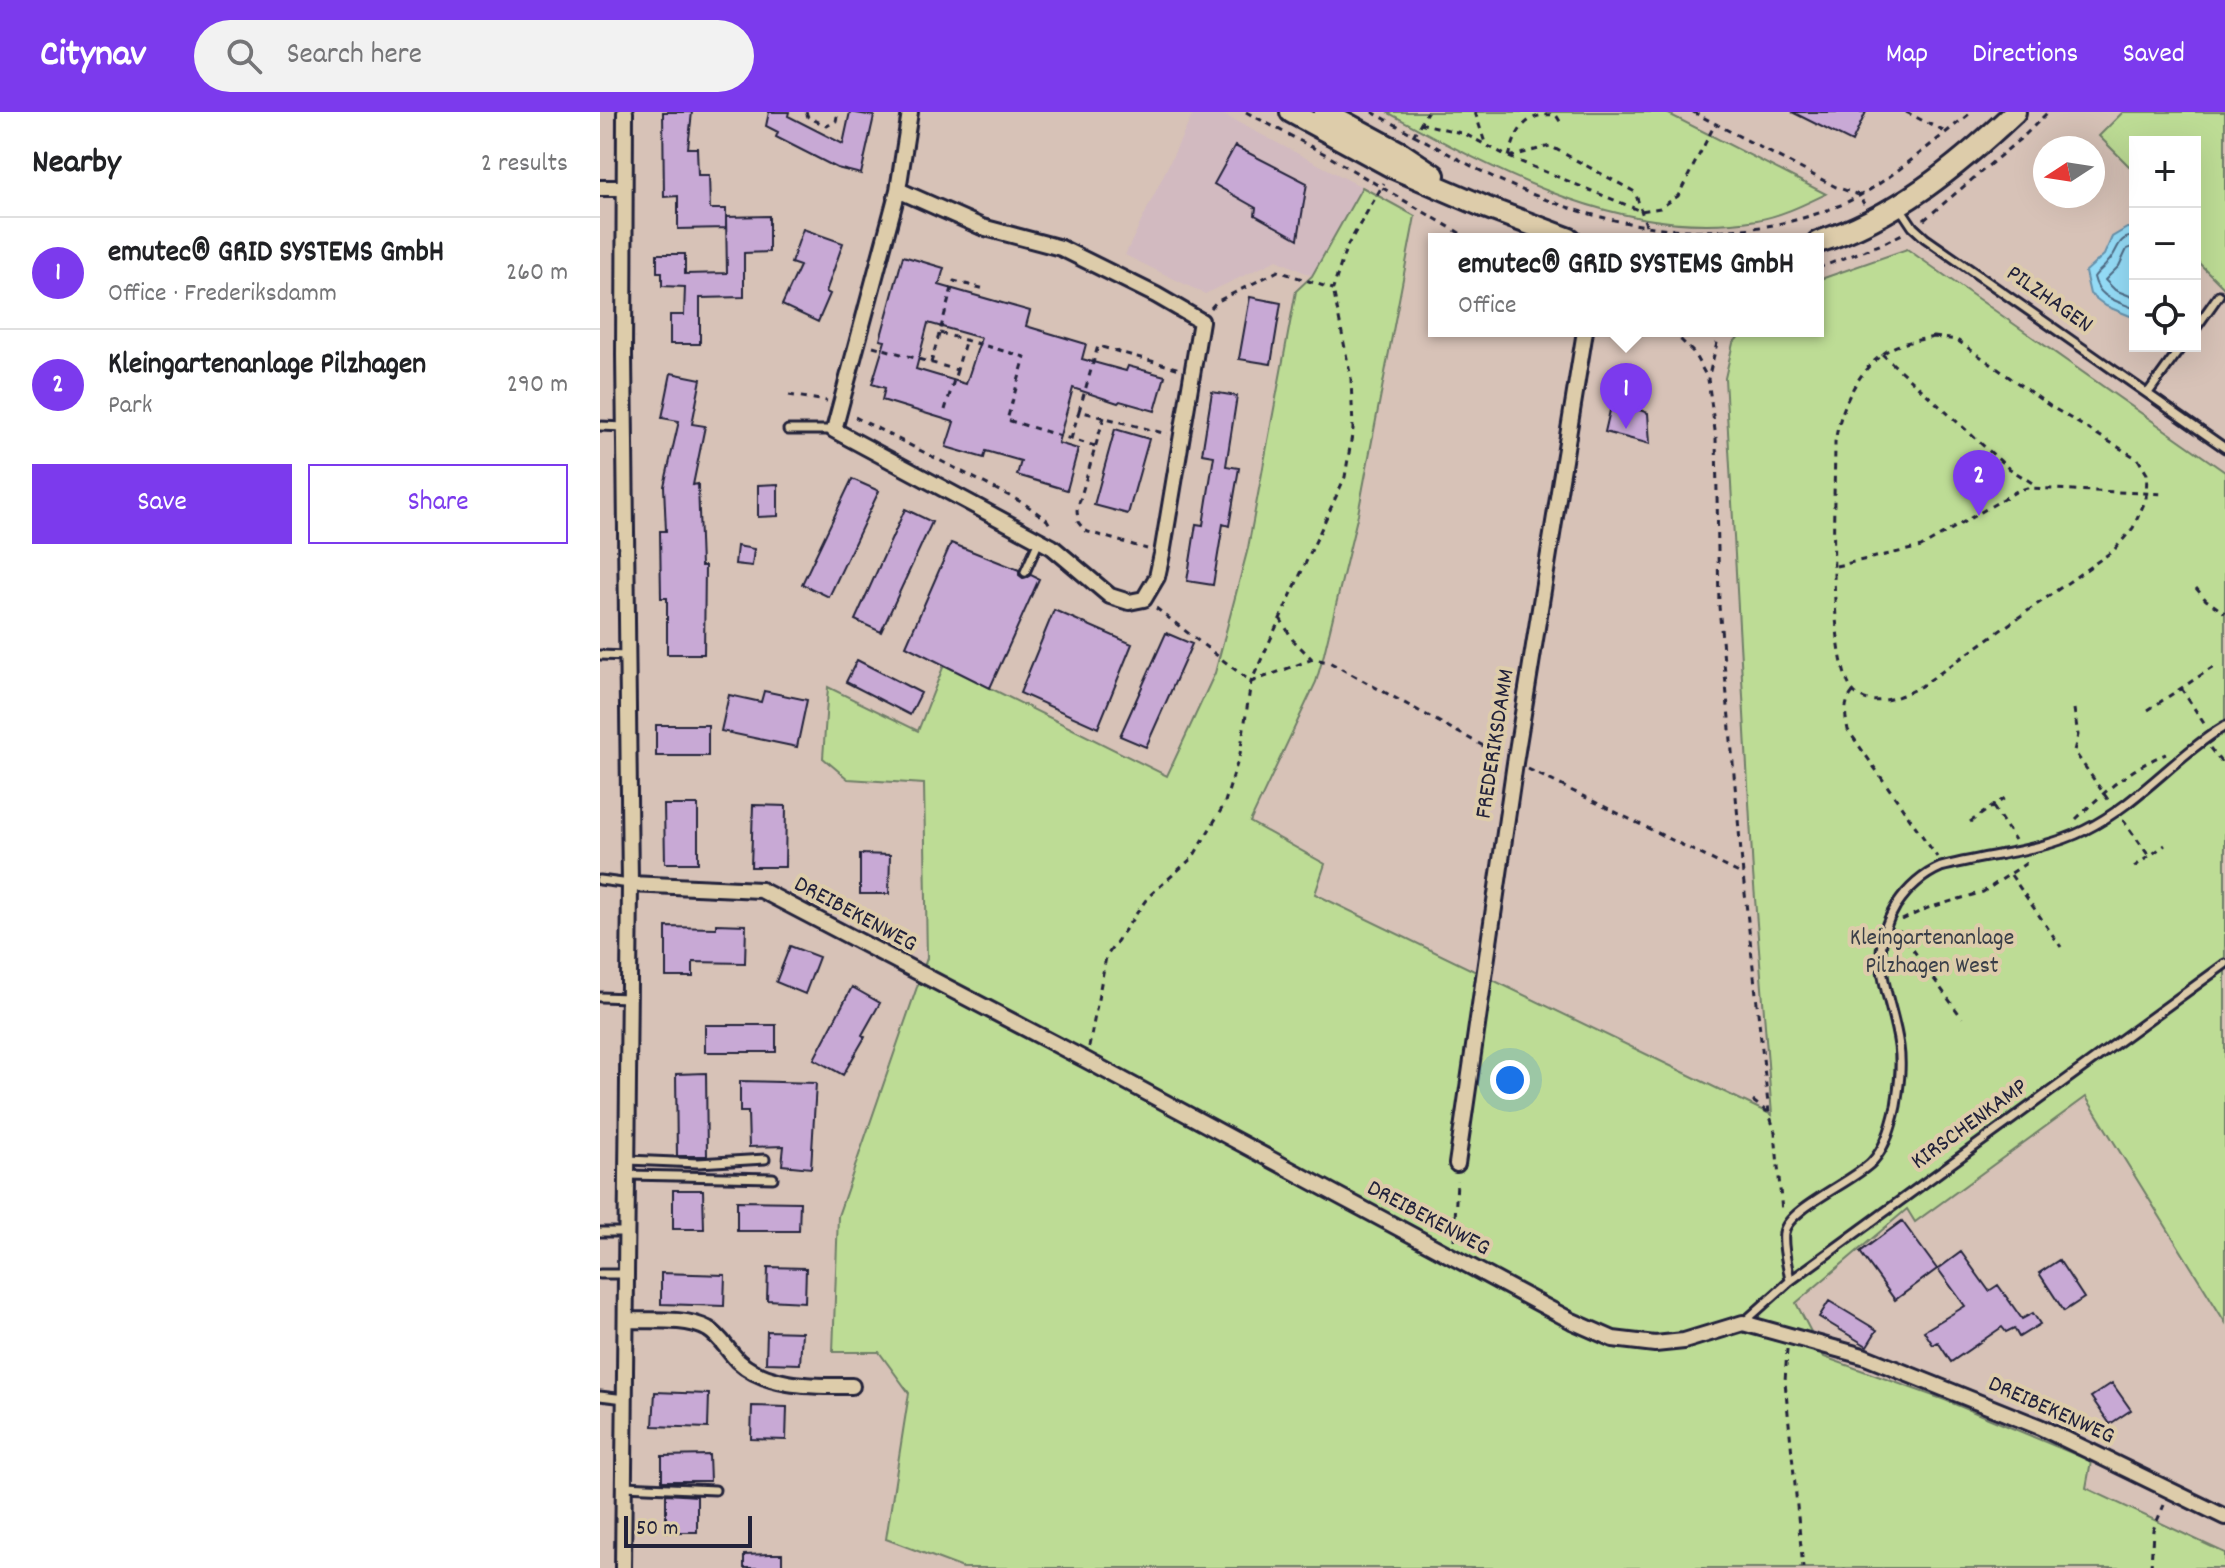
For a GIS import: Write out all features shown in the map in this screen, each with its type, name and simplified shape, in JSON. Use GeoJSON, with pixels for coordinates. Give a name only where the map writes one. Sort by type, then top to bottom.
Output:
{"type":"FeatureCollection","features":[{"type":"Feature","properties":{"kind":"street"},"geometry":{"type":"LineString","coordinates":[[623,1568],[630,884],[623,188],[625,112]]}},
{"type":"Feature","properties":{"kind":"street"},"geometry":{"type":"LineString","coordinates":[[898,190],[982,227],[1061,248],[1201,321],[1162,554],[1157,577],[1144,599],[1129,602],[1110,596],[1046,544],[834,430],[898,190],[910,112]]}},
{"type":"Feature","properties":{"kind":"street"},"geometry":{"type":"LineString","coordinates":[[1291,112],[1394,168],[1554,233]]}},
{"type":"Feature","properties":{"kind":"street"},"geometry":{"type":"LineString","coordinates":[[1325,112],[1401,153],[1485,207]]}},
{"type":"Feature","properties":{"kind":"street"},"geometry":{"type":"LineString","coordinates":[[1824,240],[1853,229],[1898,205],[1948,171],[2015,112]]}},
{"type":"Feature","properties":{"kind":"street"},"geometry":{"type":"LineString","coordinates":[[600,188],[623,188]]}},
{"type":"Feature","properties":{"kind":"street","name":"FREDERIKSDAMM"},"geometry":{"type":"LineString","coordinates":[[1457,1164],[1515,763],[1584,337]]}},
{"type":"Feature","properties":{"kind":"street","name":"DREIBEKENWEG"},"geometry":{"type":"LineString","coordinates":[[630,884],[761,890],[1086,1060],[1572,1321],[1613,1339],[1633,1343],[1684,1341],[1743,1323],[1863,1356],[2040,1427],[2225,1517]]}},
{"type":"Feature","properties":{"kind":"street"},"geometry":{"type":"LineString","coordinates":[[627,1320],[693,1324],[709,1330],[753,1373],[777,1381],[852,1386]]}},
{"type":"Feature","properties":{"kind":"lane","name":"PILZHAGEN"},"geometry":{"type":"LineString","coordinates":[[1898,205],[1913,227],[1938,248],[2225,448]]}},
{"type":"Feature","properties":{"kind":"lane"},"geometry":{"type":"LineString","coordinates":[[2201,320],[2219,295]]}},
{"type":"Feature","properties":{"kind":"lane"},"geometry":{"type":"LineString","coordinates":[[2148,393],[2178,352]]}},
{"type":"Feature","properties":{"kind":"lane"},"geometry":{"type":"LineString","coordinates":[[600,426],[625,427]]}},
{"type":"Feature","properties":{"kind":"lane"},"geometry":{"type":"LineString","coordinates":[[788,430],[834,430]]}},
{"type":"Feature","properties":{"kind":"lane"},"geometry":{"type":"LineString","coordinates":[[1025,572],[1046,544]]}},
{"type":"Feature","properties":{"kind":"lane"},"geometry":{"type":"LineString","coordinates":[[600,655],[627,656]]}},
{"type":"Feature","properties":{"kind":"lane"},"geometry":{"type":"LineString","coordinates":[[1790,1281],[1784,1232],[1788,1222],[1809,1204],[1841,1187],[1872,1162],[1887,1137],[1895,1107],[1901,1058],[1881,969],[1882,935],[1889,917],[1910,888],[1929,872],[1941,867],[2061,839],[2100,821],[2132,801],[2211,734],[2225,726]]}},
{"type":"Feature","properties":{"kind":"lane"},"geometry":{"type":"LineString","coordinates":[[600,880],[630,884]]}},
{"type":"Feature","properties":{"kind":"lane","name":"KIRSCHENKAMP"},"geometry":{"type":"LineString","coordinates":[[1743,1323],[1790,1281],[2225,964]]}},
{"type":"Feature","properties":{"kind":"lane"},"geometry":{"type":"LineString","coordinates":[[600,997],[629,998]]}},
{"type":"Feature","properties":{"kind":"lane"},"geometry":{"type":"LineString","coordinates":[[628,1168],[765,1159]]}},
{"type":"Feature","properties":{"kind":"lane"},"geometry":{"type":"LineString","coordinates":[[628,1168],[773,1178]]}},
{"type":"Feature","properties":{"kind":"lane"},"geometry":{"type":"LineString","coordinates":[[600,1232],[628,1232]]}},
{"type":"Feature","properties":{"kind":"lane"},"geometry":{"type":"LineString","coordinates":[[600,1274],[627,1274]]}},
{"type":"Feature","properties":{"kind":"lane"},"geometry":{"type":"LineString","coordinates":[[600,1396],[625,1399]]}},
{"type":"Feature","properties":{"kind":"lane"},"geometry":{"type":"LineString","coordinates":[[624,1486],[715,1490]]}},
{"type":"Feature","properties":{"kind":"path"},"geometry":{"type":"LineString","coordinates":[[806,112],[808,117],[827,126],[836,121],[838,112]]}},
{"type":"Feature","properties":{"kind":"path"},"geometry":{"type":"LineString","coordinates":[[1246,112],[1460,233]]}},
{"type":"Feature","properties":{"kind":"path"},"geometry":{"type":"LineString","coordinates":[[1372,112],[1481,171],[1574,209],[1647,228],[1710,233],[1758,229],[1839,206],[1859,195],[1972,112]]}},
{"type":"Feature","properties":{"kind":"path"},"geometry":{"type":"LineString","coordinates":[[1475,112],[1485,143]]}},
{"type":"Feature","properties":{"kind":"path"},"geometry":{"type":"LineString","coordinates":[[1509,157],[1515,134],[1535,115],[1544,112],[1556,115],[1561,123]]}},
{"type":"Feature","properties":{"kind":"path"},"geometry":{"type":"LineString","coordinates":[[1693,112],[1836,187],[1859,195]]}},
{"type":"Feature","properties":{"kind":"path"},"geometry":{"type":"LineString","coordinates":[[1707,119],[1710,112]]}},
{"type":"Feature","properties":{"kind":"path"},"geometry":{"type":"LineString","coordinates":[[1906,112],[1945,132]]}},
{"type":"Feature","properties":{"kind":"path"},"geometry":{"type":"LineString","coordinates":[[1824,266],[1882,244],[1913,227],[1955,196],[2048,112]]}},
{"type":"Feature","properties":{"kind":"path"},"geometry":{"type":"LineString","coordinates":[[1420,123],[1465,134],[1509,157],[1641,211],[1660,208],[1678,196],[1715,124]]}},
{"type":"Feature","properties":{"kind":"path"},"geometry":{"type":"LineString","coordinates":[[1509,157],[1550,146],[1635,192],[1647,228],[1646,233]]}},
{"type":"Feature","properties":{"kind":"path"},"geometry":{"type":"LineString","coordinates":[[1086,1060],[1106,957],[1148,897],[1193,857],[1224,805],[1240,754],[1251,682],[1345,477],[1353,429],[1351,378],[1333,289],[1346,248],[1382,187]]}},
{"type":"Feature","properties":{"kind":"path"},"geometry":{"type":"LineString","coordinates":[[1201,321],[1216,302],[1278,271],[1333,289]]}},
{"type":"Feature","properties":{"kind":"path"},"geometry":{"type":"LineString","coordinates":[[931,363],[954,281],[985,289]]}},
{"type":"Feature","properties":{"kind":"path"},"geometry":{"type":"LineString","coordinates":[[940,333],[1025,357],[1007,420],[1095,446]]}},
{"type":"Feature","properties":{"kind":"path"},"geometry":{"type":"LineString","coordinates":[[1678,337],[1693,352],[1708,379],[1716,438],[1719,606],[1743,875],[1769,1113],[1775,1132],[1784,1232]]}},
{"type":"Feature","properties":{"kind":"path"},"geometry":{"type":"LineString","coordinates":[[1708,379],[1718,337]]}},
{"type":"Feature","properties":{"kind":"path"},"geometry":{"type":"LineString","coordinates":[[1934,337],[1957,340],[2050,406],[2138,459],[2147,474],[2147,493],[2133,528],[2114,550],[1936,676],[1911,692],[1884,700],[1868,700],[1853,692],[1845,676],[1838,646],[1835,442],[1839,419],[1857,382],[1882,354],[1895,347],[1934,337]]}},
{"type":"Feature","properties":{"kind":"path"},"geometry":{"type":"LineString","coordinates":[[945,410],[965,341]]}},
{"type":"Feature","properties":{"kind":"path"},"geometry":{"type":"LineString","coordinates":[[857,342],[957,370]]}},
{"type":"Feature","properties":{"kind":"path"},"geometry":{"type":"LineString","coordinates":[[1071,439],[1098,346],[1192,372]]}},
{"type":"Feature","properties":{"kind":"path"},"geometry":{"type":"LineString","coordinates":[[1882,354],[2007,467],[2037,486]]}},
{"type":"Feature","properties":{"kind":"path"},"geometry":{"type":"LineString","coordinates":[[789,395],[827,401],[1025,504],[1047,520],[1052,528],[1054,539],[1046,544]]}},
{"type":"Feature","properties":{"kind":"path"},"geometry":{"type":"LineString","coordinates":[[1079,411],[1151,429]]}},
{"type":"Feature","properties":{"kind":"path"},"geometry":{"type":"LineString","coordinates":[[1104,417],[1077,510],[1078,522],[1085,531],[1162,554]]}},
{"type":"Feature","properties":{"kind":"path"},"geometry":{"type":"LineString","coordinates":[[1835,566],[1921,547],[2017,491],[2037,486],[2166,494]]}},
{"type":"Feature","properties":{"kind":"path"},"geometry":{"type":"LineString","coordinates":[[2196,588],[2206,600],[2225,613]]}},
{"type":"Feature","properties":{"kind":"path"},"geometry":{"type":"LineString","coordinates":[[1144,599],[1251,682]]}},
{"type":"Feature","properties":{"kind":"path"},"geometry":{"type":"LineString","coordinates":[[1280,618],[1293,640],[1313,659]]}},
{"type":"Feature","properties":{"kind":"path"},"geometry":{"type":"LineString","coordinates":[[1251,682],[1313,659],[1329,662],[1515,763],[1743,875]]}},
{"type":"Feature","properties":{"kind":"path"},"geometry":{"type":"LineString","coordinates":[[2148,710],[2215,666]]}},
{"type":"Feature","properties":{"kind":"path"},"geometry":{"type":"LineString","coordinates":[[2181,688],[2211,734]]}},
{"type":"Feature","properties":{"kind":"path"},"geometry":{"type":"LineString","coordinates":[[1853,692],[1846,700],[1848,730],[1931,847],[1941,867]]}},
{"type":"Feature","properties":{"kind":"path"},"geometry":{"type":"LineString","coordinates":[[2074,709],[2078,735],[2074,751]]}},
{"type":"Feature","properties":{"kind":"path"},"geometry":{"type":"LineString","coordinates":[[2210,747],[2225,767]]}},
{"type":"Feature","properties":{"kind":"path"},"geometry":{"type":"LineString","coordinates":[[1970,822],[2005,798]]}},
{"type":"Feature","properties":{"kind":"path"},"geometry":{"type":"LineString","coordinates":[[1993,807],[2021,849]]}},
{"type":"Feature","properties":{"kind":"path"},"geometry":{"type":"LineString","coordinates":[[2134,867],[2165,845]]}},
{"type":"Feature","properties":{"kind":"path"},"geometry":{"type":"LineString","coordinates":[[2011,875],[2061,947]]}},
{"type":"Feature","properties":{"kind":"path"},"geometry":{"type":"LineString","coordinates":[[1896,925],[1962,1018]]}},
{"type":"Feature","properties":{"kind":"path"},"geometry":{"type":"LineString","coordinates":[[1753,1101],[1769,1113]]}},
{"type":"Feature","properties":{"kind":"path"},"geometry":{"type":"LineString","coordinates":[[1453,1258],[1457,1164]]}},
{"type":"Feature","properties":{"kind":"path"},"geometry":{"type":"LineString","coordinates":[[1788,1335],[1785,1382],[1803,1568]]}},
{"type":"Feature","properties":{"kind":"path"},"geometry":{"type":"LineString","coordinates":[[2151,1568],[2153,1530],[2171,1491]]}},
{"type":"Feature","properties":{"kind":"shaded area"},"geometry":{"type":"Polygon","coordinates":[[[1194,112],[1218,112],[1362,187],[1312,276],[1277,260],[1205,294],[1125,255],[1194,112]]]}},
{"type":"Feature","properties":{"kind":"green space"},"geometry":{"type":"Polygon","coordinates":[[[1387,112],[1665,112],[1826,194],[1783,213],[1757,220],[1708,224],[1659,221],[1611,212],[1519,179],[1387,112]]]}},
{"type":"Feature","properties":{"kind":"green space"},"geometry":{"type":"Polygon","coordinates":[[[2123,112],[2225,112],[2225,289],[2201,265],[2201,136],[2129,136],[2129,166],[2105,142],[2105,136],[2099,136],[2123,112]]]}},
{"type":"Feature","properties":{"kind":"green space","name":"Kleingartenanlage Pilzhagen West"},"geometry":{"type":"Polygon","coordinates":[[[1362,187],[1415,216],[1358,514],[1324,654],[1316,682],[1250,822],[1325,864],[1315,894],[1772,1115],[1753,873],[1725,378],[1733,343],[1738,337],[1824,337],[1824,278],[1907,249],[2225,472],[2225,1322],[2086,1097],[1915,1222],[1907,1209],[1796,1303],[1824,1357],[1945,1400],[2091,1461],[2086,1488],[2225,1553],[2225,1568],[963,1568],[886,1539],[909,1393],[879,1352],[833,1352],[838,1216],[927,958],[924,784],[848,779],[823,758],[828,687],[918,731],[944,665],[1167,776],[1215,673],[1248,548],[1296,291],[1312,276],[1362,187]]]}},
{"type":"Feature","properties":{"kind":"water"},"geometry":{"type":"Polygon","coordinates":[[[2129,228],[2129,316],[2106,306],[2090,294],[2085,272],[2104,255],[2112,237],[2129,228]]]}},
{"type":"Feature","properties":{"kind":"building"},"geometry":{"type":"Polygon","coordinates":[[[663,112],[692,112],[688,148],[697,148],[698,175],[709,175],[710,209],[726,209],[726,228],[678,229],[678,196],[664,197],[663,112]]]}},
{"type":"Feature","properties":{"kind":"building"},"geometry":{"type":"Polygon","coordinates":[[[769,112],[789,112],[788,116],[843,144],[850,112],[874,116],[861,174],[837,168],[776,137],[778,132],[766,126],[769,112]]]}},
{"type":"Feature","properties":{"kind":"building"},"geometry":{"type":"Polygon","coordinates":[[[1792,112],[1866,112],[1852,142],[1792,112]]]}},
{"type":"Feature","properties":{"kind":"building"},"geometry":{"type":"Polygon","coordinates":[[[1235,146],[1307,183],[1298,239],[1255,215],[1256,208],[1214,184],[1235,146]]]}},
{"type":"Feature","properties":{"kind":"building"},"geometry":{"type":"Polygon","coordinates":[[[769,216],[769,252],[744,253],[744,297],[700,298],[700,344],[670,344],[670,315],[684,315],[685,287],[662,286],[662,272],[657,272],[657,254],[685,254],[685,274],[727,273],[726,217],[769,216]]]}},
{"type":"Feature","properties":{"kind":"building"},"geometry":{"type":"Polygon","coordinates":[[[803,229],[843,243],[826,292],[830,294],[818,322],[782,305],[800,266],[791,263],[803,229]]]}},
{"type":"Feature","properties":{"kind":"building"},"geometry":{"type":"Polygon","coordinates":[[[903,256],[944,268],[939,285],[1030,311],[1026,326],[1086,344],[1082,359],[1126,371],[1128,366],[1165,376],[1155,411],[1073,388],[1058,443],[1078,449],[1067,490],[1017,475],[1021,461],[986,451],[984,458],[946,447],[954,422],[882,400],[885,388],[872,384],[885,341],[880,340],[903,256]],[[928,323],[916,369],[966,384],[981,338],[928,323]]]}},
{"type":"Feature","properties":{"kind":"building"},"geometry":{"type":"Polygon","coordinates":[[[1250,297],[1281,303],[1271,364],[1239,359],[1250,297]]]}},
{"type":"Feature","properties":{"kind":"building"},"geometry":{"type":"Polygon","coordinates":[[[671,373],[701,379],[692,424],[705,426],[693,485],[698,484],[701,566],[705,566],[704,654],[667,654],[667,598],[661,598],[660,531],[666,531],[664,486],[679,421],[662,418],[671,373]]]}},
{"type":"Feature","properties":{"kind":"building"},"geometry":{"type":"Polygon","coordinates":[[[1618,376],[1643,382],[1637,409],[1648,413],[1650,444],[1605,432],[1618,376]]]}},
{"type":"Feature","properties":{"kind":"building"},"geometry":{"type":"Polygon","coordinates":[[[1212,392],[1237,396],[1226,466],[1239,468],[1229,526],[1223,524],[1213,585],[1187,581],[1196,524],[1203,525],[1214,456],[1202,454],[1212,392]]]}},
{"type":"Feature","properties":{"kind":"building"},"geometry":{"type":"Polygon","coordinates":[[[1115,429],[1149,439],[1128,514],[1094,505],[1115,429]]]}},
{"type":"Feature","properties":{"kind":"building"},"geometry":{"type":"Polygon","coordinates":[[[852,479],[879,491],[829,597],[802,584],[852,479]]]}},
{"type":"Feature","properties":{"kind":"building"},"geometry":{"type":"Polygon","coordinates":[[[778,484],[778,516],[758,517],[758,485],[778,484]]]}},
{"type":"Feature","properties":{"kind":"building"},"geometry":{"type":"Polygon","coordinates":[[[905,509],[932,522],[881,632],[855,620],[905,509]]]}},
{"type":"Feature","properties":{"kind":"building"},"geometry":{"type":"Polygon","coordinates":[[[951,543],[1019,570],[1023,578],[1031,575],[1039,579],[990,688],[906,646],[951,543]]]}},
{"type":"Feature","properties":{"kind":"building"},"geometry":{"type":"Polygon","coordinates":[[[737,546],[754,549],[752,566],[735,564],[737,546]]]}},
{"type":"Feature","properties":{"kind":"building"},"geometry":{"type":"Polygon","coordinates":[[[1054,610],[1132,644],[1098,728],[1020,693],[1054,610]]]}},
{"type":"Feature","properties":{"kind":"building"},"geometry":{"type":"Polygon","coordinates":[[[1166,633],[1192,644],[1146,747],[1120,736],[1166,633]]]}},
{"type":"Feature","properties":{"kind":"building"},"geometry":{"type":"Polygon","coordinates":[[[857,660],[921,693],[910,715],[846,682],[857,660]]]}},
{"type":"Feature","properties":{"kind":"building"},"geometry":{"type":"Polygon","coordinates":[[[764,691],[807,700],[797,747],[721,731],[729,695],[761,702],[764,691]]]}},
{"type":"Feature","properties":{"kind":"building"},"geometry":{"type":"Polygon","coordinates":[[[656,725],[708,725],[708,756],[656,756],[656,725]]]}},
{"type":"Feature","properties":{"kind":"building"},"geometry":{"type":"Polygon","coordinates":[[[664,805],[698,805],[698,863],[665,863],[664,805]]]}},
{"type":"Feature","properties":{"kind":"building"},"geometry":{"type":"Polygon","coordinates":[[[753,805],[786,806],[785,867],[751,867],[753,805]]]}},
{"type":"Feature","properties":{"kind":"building"},"geometry":{"type":"Polygon","coordinates":[[[860,854],[890,855],[889,894],[860,894],[860,854]]]}},
{"type":"Feature","properties":{"kind":"building"},"geometry":{"type":"Polygon","coordinates":[[[716,924],[746,925],[745,963],[693,962],[693,977],[666,977],[666,927],[716,928],[716,924]]]}},
{"type":"Feature","properties":{"kind":"building"},"geometry":{"type":"Polygon","coordinates":[[[790,946],[819,957],[805,994],[776,982],[790,946]]]}},
{"type":"Feature","properties":{"kind":"building"},"geometry":{"type":"Polygon","coordinates":[[[852,987],[880,1003],[843,1075],[814,1059],[852,987]]]}},
{"type":"Feature","properties":{"kind":"building"},"geometry":{"type":"Polygon","coordinates":[[[705,1025],[776,1025],[776,1052],[705,1052],[705,1025]]]}},
{"type":"Feature","properties":{"kind":"building"},"geometry":{"type":"Polygon","coordinates":[[[706,1073],[707,1156],[677,1156],[676,1074],[706,1073]]]}},
{"type":"Feature","properties":{"kind":"building"},"geometry":{"type":"Polygon","coordinates":[[[740,1081],[816,1083],[811,1168],[782,1165],[784,1146],[749,1147],[748,1112],[740,1112],[740,1081]]]}},
{"type":"Feature","properties":{"kind":"building"},"geometry":{"type":"Polygon","coordinates":[[[673,1190],[703,1190],[704,1229],[673,1229],[673,1190]]]}},
{"type":"Feature","properties":{"kind":"building"},"geometry":{"type":"Polygon","coordinates":[[[737,1201],[800,1202],[799,1231],[737,1231],[737,1201]]]}},
{"type":"Feature","properties":{"kind":"building"},"geometry":{"type":"Polygon","coordinates":[[[1902,1221],[1937,1269],[1895,1300],[1860,1252],[1902,1221]]]}},
{"type":"Feature","properties":{"kind":"building"},"geometry":{"type":"Polygon","coordinates":[[[1961,1252],[1989,1291],[1998,1285],[2022,1319],[2033,1313],[2040,1324],[2019,1337],[2014,1328],[2006,1332],[2002,1327],[1951,1362],[1938,1342],[1933,1345],[1924,1331],[1965,1306],[1938,1269],[1961,1252]]]}},
{"type":"Feature","properties":{"kind":"building"},"geometry":{"type":"Polygon","coordinates":[[[2059,1260],[2084,1298],[2064,1311],[2039,1273],[2059,1260]]]}},
{"type":"Feature","properties":{"kind":"building"},"geometry":{"type":"Polygon","coordinates":[[[768,1267],[806,1268],[805,1302],[767,1300],[768,1267]]]}},
{"type":"Feature","properties":{"kind":"building"},"geometry":{"type":"Polygon","coordinates":[[[661,1273],[725,1275],[724,1306],[661,1304],[661,1273]]]}},
{"type":"Feature","properties":{"kind":"building"},"geometry":{"type":"Polygon","coordinates":[[[1829,1301],[1877,1330],[1867,1346],[1819,1317],[1829,1301]]]}},
{"type":"Feature","properties":{"kind":"building"},"geometry":{"type":"Polygon","coordinates":[[[767,1331],[802,1332],[800,1364],[766,1363],[767,1331]]]}},
{"type":"Feature","properties":{"kind":"building"},"geometry":{"type":"Polygon","coordinates":[[[2112,1383],[2131,1410],[2110,1424],[2091,1397],[2112,1383]]]}},
{"type":"Feature","properties":{"kind":"building"},"geometry":{"type":"Polygon","coordinates":[[[655,1392],[709,1394],[708,1428],[653,1426],[655,1392]]]}},
{"type":"Feature","properties":{"kind":"building"},"geometry":{"type":"Polygon","coordinates":[[[752,1406],[787,1407],[786,1440],[751,1439],[752,1406]]]}},
{"type":"Feature","properties":{"kind":"building"},"geometry":{"type":"Polygon","coordinates":[[[709,1455],[710,1481],[662,1481],[662,1456],[709,1455]]]}},
{"type":"Feature","properties":{"kind":"building"},"geometry":{"type":"Polygon","coordinates":[[[666,1494],[697,1496],[697,1532],[666,1532],[666,1494]]]}},
{"type":"Feature","properties":{"kind":"building"},"geometry":{"type":"Polygon","coordinates":[[[782,1554],[782,1568],[744,1568],[744,1555],[782,1554]]]}},
{"type":"Feature","properties":{"kind":"place","name":"emutec® GRID SYSTEMS GmbH"},"geometry":{"type":"Point","coordinates":[1626,429]}},
{"type":"Feature","properties":{"kind":"place","name":"Kleingartenanlage Pilzhagen"},"geometry":{"type":"Point","coordinates":[1979,516]}}]}
